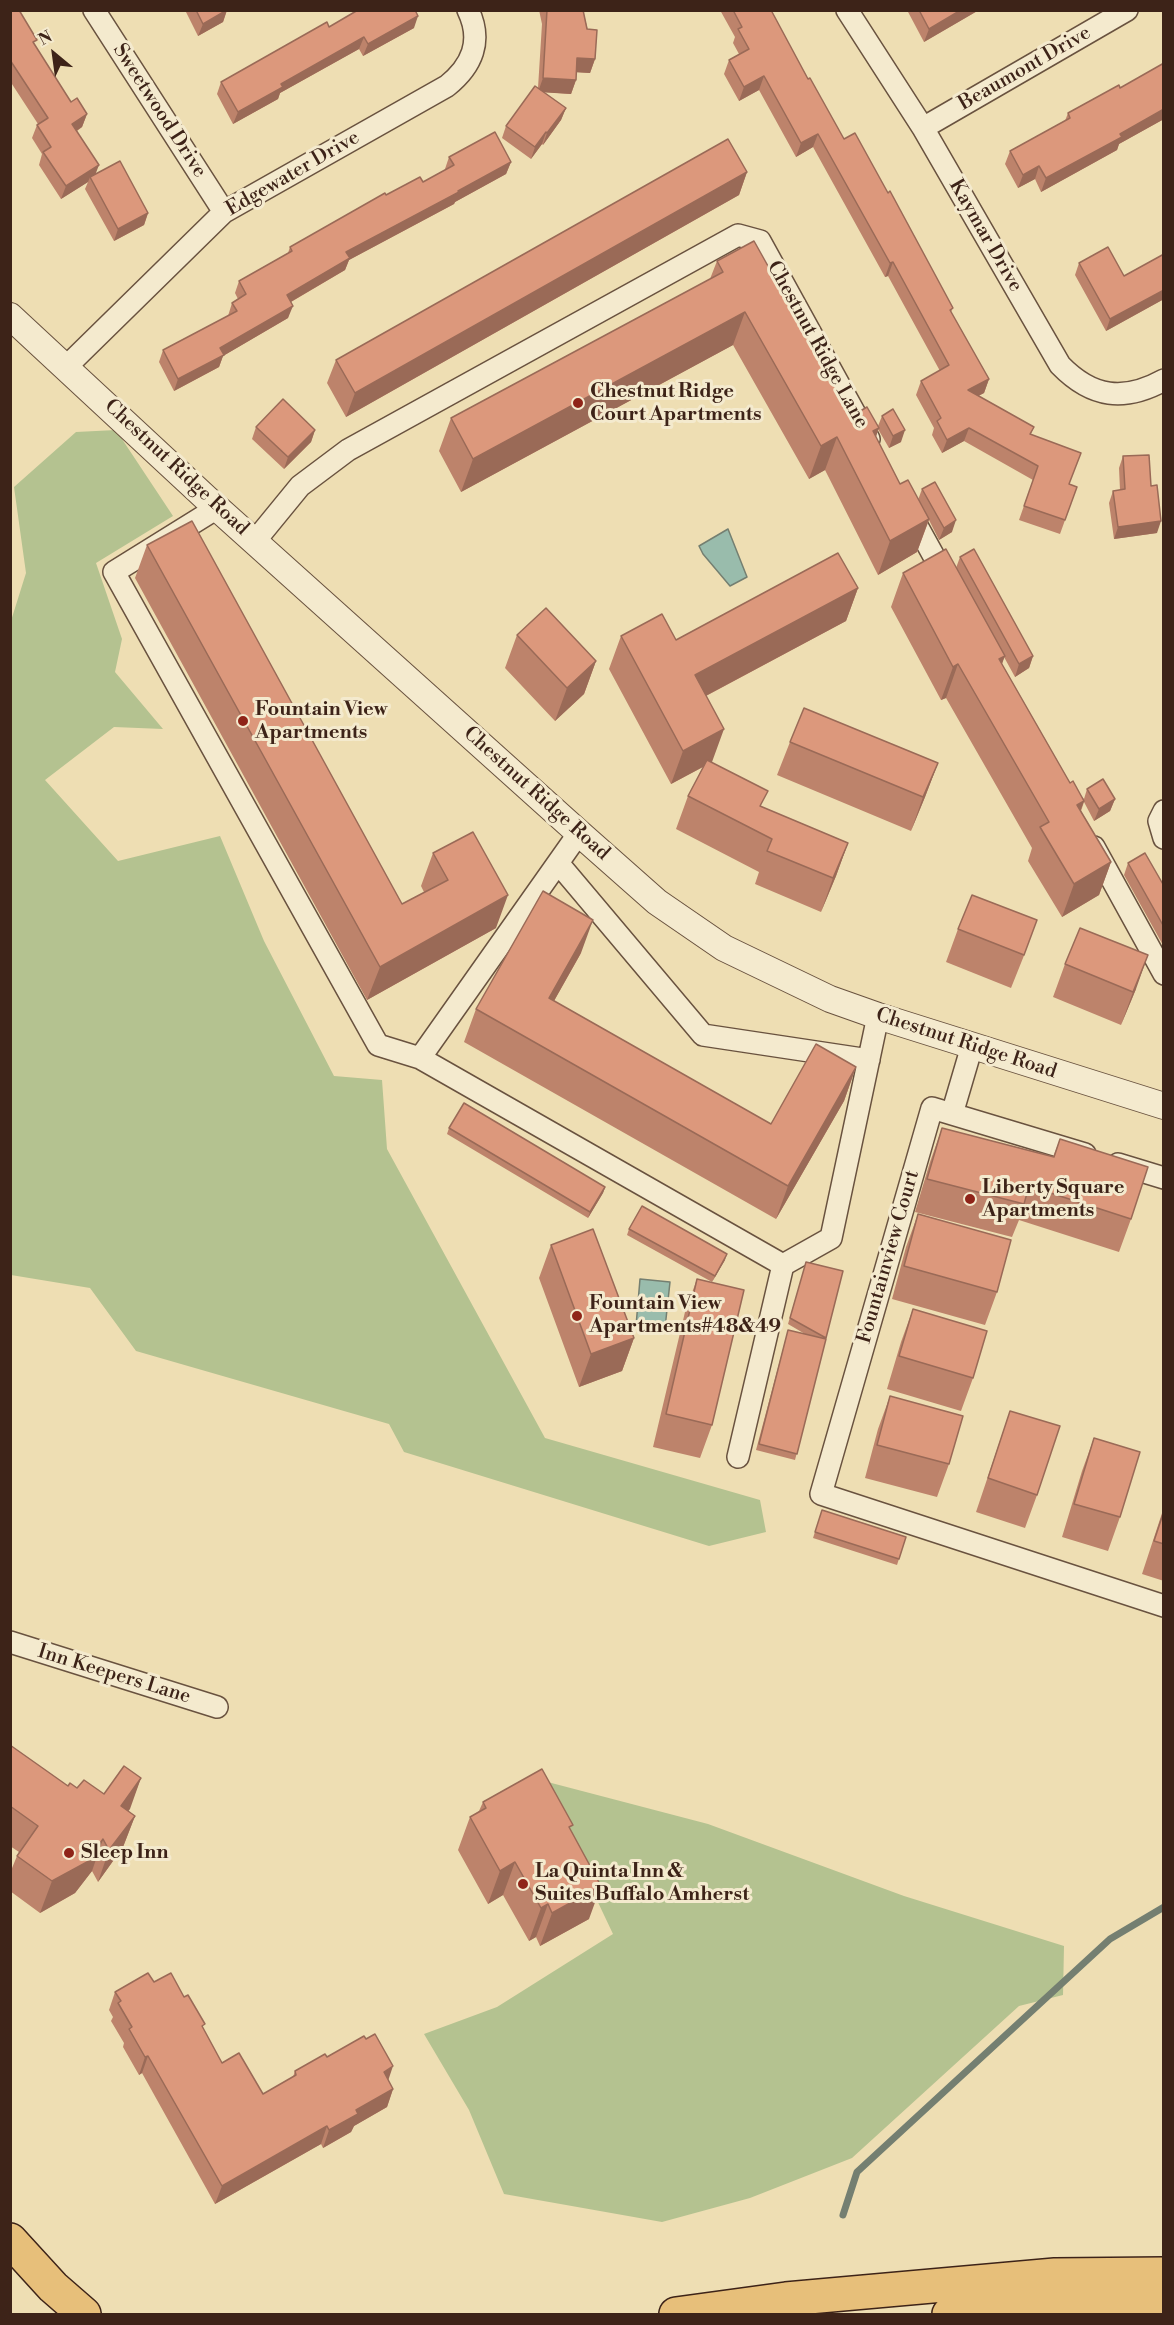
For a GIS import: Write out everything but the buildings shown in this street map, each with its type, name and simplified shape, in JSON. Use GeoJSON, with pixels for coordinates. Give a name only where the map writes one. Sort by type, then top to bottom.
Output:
{"type":"FeatureCollection","features":[{"type":"Feature","properties":{"kind":"highway"},"geometry":{"type":"LineString","coordinates":[[10,2240],[53,2287],[84,2314]]}},
{"type":"Feature","properties":{"kind":"highway"},"geometry":{"type":"LineString","coordinates":[[676,2314],[786,2299],[1054,2275],[1164,2274]]}},
{"type":"Feature","properties":{"kind":"highway"},"geometry":{"type":"LineString","coordinates":[[949,2314],[1164,2297]]}},
{"type":"Feature","properties":{"kind":"street","name":"Sweetwood Drive"},"geometry":{"type":"LineString","coordinates":[[94,10],[224,212]]}},
{"type":"Feature","properties":{"kind":"street","name":"Edgewater Drive"},"geometry":{"type":"LineString","coordinates":[[66,367],[224,212],[447,86],[461,74],[470,58],[475,39],[474,24],[468,10]]}},
{"type":"Feature","properties":{"kind":"street","name":"Kaymar Drive"},"geometry":{"type":"LineString","coordinates":[[847,10],[923,128],[1060,365],[1088,388],[1108,394],[1128,394],[1146,390],[1164,380]]}},
{"type":"Feature","properties":{"kind":"street","name":"Beaumont Drive"},"geometry":{"type":"LineString","coordinates":[[923,128],[1127,10]]}},
{"type":"Feature","properties":{"kind":"street","name":"Chestnut Ridge Lane"},"geometry":{"type":"LineString","coordinates":[[255,540],[300,486],[348,450],[738,235],[760,241],[880,459]]}},
{"type":"Feature","properties":{"kind":"street","name":"Chestnut Ridge Road"},"geometry":{"type":"LineString","coordinates":[[10,316],[217,508],[579,833],[657,902],[724,948],[830,999],[1164,1106]]}},
{"type":"Feature","properties":{"kind":"street"},"geometry":{"type":"LineString","coordinates":[[897,490],[955,594]]}},
{"type":"Feature","properties":{"kind":"street"},"geometry":{"type":"LineString","coordinates":[[217,508],[114,572],[378,1045],[420,1058],[783,1265]]}},
{"type":"Feature","properties":{"kind":"street"},"geometry":{"type":"LineString","coordinates":[[1164,811],[1159,821],[1164,838]]}},
{"type":"Feature","properties":{"kind":"street"},"geometry":{"type":"LineString","coordinates":[[420,1058],[579,833]]}},
{"type":"Feature","properties":{"kind":"street"},"geometry":{"type":"LineString","coordinates":[[1086,833],[1164,974]]}},
{"type":"Feature","properties":{"kind":"street"},"geometry":{"type":"LineString","coordinates":[[558,863],[703,1035],[869,1060]]}},
{"type":"Feature","properties":{"kind":"street"},"geometry":{"type":"LineString","coordinates":[[738,1457],[783,1265],[831,1238],[878,1016]]}},
{"type":"Feature","properties":{"kind":"street"},"geometry":{"type":"LineString","coordinates":[[972,1046],[952,1114],[1164,1178]]}},
{"type":"Feature","properties":{"kind":"street","name":"Fountainview Court"},"geometry":{"type":"LineString","coordinates":[[952,1114],[932,1108],[821,1494],[1164,1606]]}},
{"type":"Feature","properties":{"kind":"street","name":"Inn Keepers Lane"},"geometry":{"type":"LineString","coordinates":[[10,1642],[217,1707]]}},
{"type":"Feature","properties":{"kind":"green space"},"geometry":{"type":"Polygon","coordinates":[[[116,430],[173,516],[96,563],[122,639],[115,672],[163,729],[114,727],[45,780],[118,861],[220,836],[264,941],[334,1076],[382,1080],[387,1149],[545,1438],[760,1500],[766,1532],[709,1546],[404,1452],[389,1424],[136,1351],[90,1288],[11,1275],[10,624],[26,573],[14,487],[76,432],[116,430]]]}},
{"type":"Feature","properties":{"kind":"green space"},"geometry":{"type":"Polygon","coordinates":[[[540,1780],[708,1824],[904,1896],[1064,1946],[1063,1995],[1019,2006],[852,2158],[750,2198],[662,2222],[504,2194],[469,2110],[424,2034],[497,2007],[613,1934],[540,1780]]]}},
{"type":"Feature","properties":{"kind":"shaded area"},"geometry":{"type":"Polygon","coordinates":[[[728,529],[747,577],[730,586],[699,546],[728,529]]]}},
{"type":"Feature","properties":{"kind":"shaded area"},"geometry":{"type":"Polygon","coordinates":[[[640,1279],[670,1282],[665,1328],[636,1326],[640,1279]]]}},
{"type":"Feature","properties":{"kind":"waterway"},"geometry":{"type":"LineString","coordinates":[[843,2215],[857,2172],[1110,1939],[1164,1907]]}},
{"type":"Feature","properties":{"kind":"place","name":"Chestnut Ridge Court Apartments"},"geometry":{"type":"Point","coordinates":[578,403]}},
{"type":"Feature","properties":{"kind":"place","name":"Fountain View Apartments"},"geometry":{"type":"Point","coordinates":[243,721]}},
{"type":"Feature","properties":{"kind":"place","name":"Liberty Square Apartments"},"geometry":{"type":"Point","coordinates":[970,1199]}},
{"type":"Feature","properties":{"kind":"place","name":"Fountain View Apartments#48&49"},"geometry":{"type":"Point","coordinates":[577,1316]}},
{"type":"Feature","properties":{"kind":"place","name":"Sleep Inn"},"geometry":{"type":"Point","coordinates":[69,1853]}},
{"type":"Feature","properties":{"kind":"place","name":"La Quinta Inn & Suites Buffalo Amherst"},"geometry":{"type":"Point","coordinates":[523,1884]}}]}
